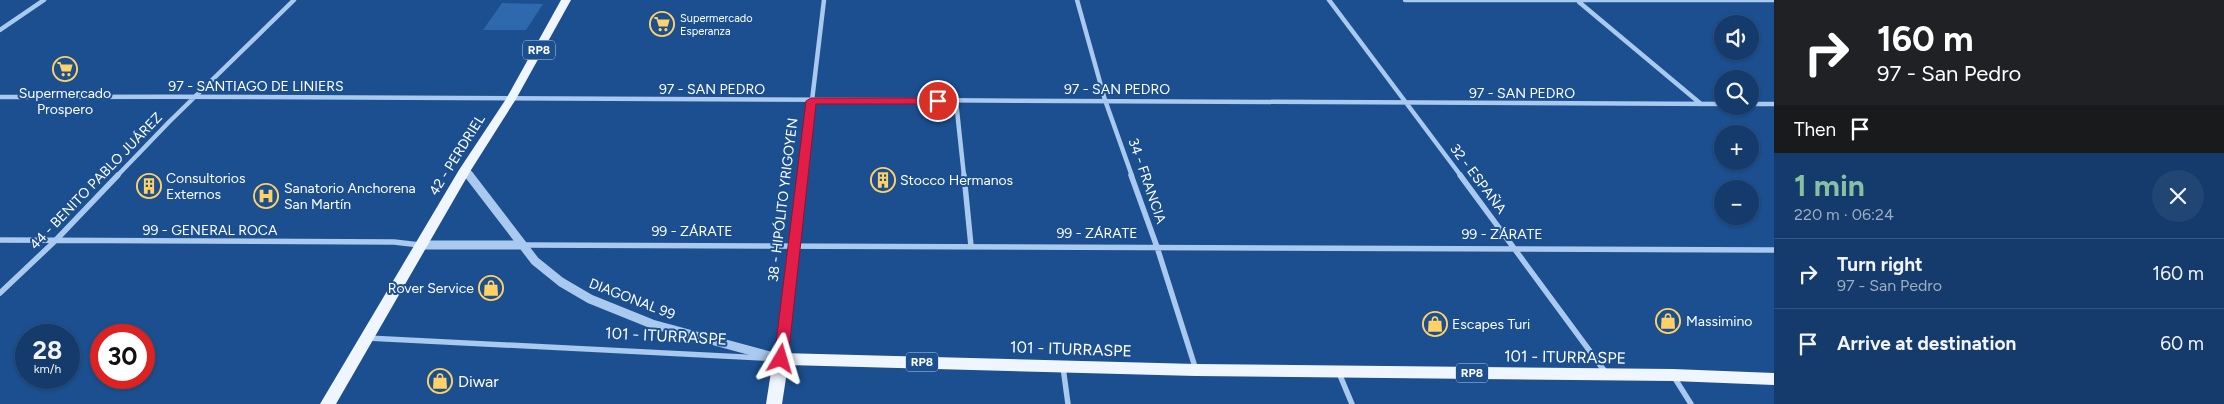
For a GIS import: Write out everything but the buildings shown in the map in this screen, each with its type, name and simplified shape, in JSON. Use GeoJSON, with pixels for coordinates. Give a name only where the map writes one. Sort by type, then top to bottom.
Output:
{"type":"FeatureCollection","features":[{"type":"Feature","properties":{"kind":"main road","name":"42 - PERDRIEL"},"geometry":{"type":"LineString","coordinates":[[328,404],[465,170],[511,99],[566,0]]}},
{"type":"Feature","properties":{"kind":"main road","name":"101 - ITURRASPE"},"geometry":{"type":"LineString","coordinates":[[781,359],[1338,373],[1607,374],[1774,379]]}},
{"type":"Feature","properties":{"kind":"main road","name":"38 - HIPÓLITO YRIGOYEN"},"geometry":{"type":"LineString","coordinates":[[774,404],[781,359]]}},
{"type":"Feature","properties":{"kind":"street"},"geometry":{"type":"LineString","coordinates":[[0,30],[44,0]]}},
{"type":"Feature","properties":{"kind":"street","name":"44 - BENITO PABLO JUÁREZ"},"geometry":{"type":"LineString","coordinates":[[0,294],[294,0]]}},
{"type":"Feature","properties":{"kind":"street","name":"38 - HIPÓLITO YRIGOYEN"},"geometry":{"type":"LineString","coordinates":[[781,359],[824,0]]}},
{"type":"Feature","properties":{"kind":"street","name":"34 - FRANCIA"},"geometry":{"type":"LineString","coordinates":[[1077,0],[1105,100],[1157,247],[1196,370]]}},
{"type":"Feature","properties":{"kind":"street","name":"32 - ESPAÑA"},"geometry":{"type":"LineString","coordinates":[[1329,0],[1607,374]]}},
{"type":"Feature","properties":{"kind":"street"},"geometry":{"type":"LineString","coordinates":[[1405,0],[1774,0]]}},
{"type":"Feature","properties":{"kind":"street"},"geometry":{"type":"LineString","coordinates":[[1578,1],[1701,104]]}},
{"type":"Feature","properties":{"kind":"street","name":"97 - SANTIAGO DE LINIERS"},"geometry":{"type":"LineString","coordinates":[[0,97],[194,98],[348,96],[511,99]]}},
{"type":"Feature","properties":{"kind":"street","name":"97 - SAN PEDRO"},"geometry":{"type":"LineString","coordinates":[[511,99],[1714,104]]}},
{"type":"Feature","properties":{"kind":"street"},"geometry":{"type":"LineString","coordinates":[[956,101],[971,246]]}},
{"type":"Feature","properties":{"kind":"street"},"geometry":{"type":"LineString","coordinates":[[1759,104],[1774,104]]}},
{"type":"Feature","properties":{"kind":"street","name":"DIAGONAL 99"},"geometry":{"type":"LineString","coordinates":[[465,170],[521,245],[547,272],[587,298],[670,329],[781,359]]}},
{"type":"Feature","properties":{"kind":"street","name":"99 - GENERAL ROCA"},"geometry":{"type":"LineString","coordinates":[[0,240],[394,242],[421,245]]}},
{"type":"Feature","properties":{"kind":"street","name":"99 - ZÁRATE"},"geometry":{"type":"LineString","coordinates":[[421,245],[1774,250]]}},
{"type":"Feature","properties":{"kind":"street","name":"101 - ITURRASPE"},"geometry":{"type":"LineString","coordinates":[[366,338],[781,359]]}},
{"type":"Feature","properties":{"kind":"street"},"geometry":{"type":"LineString","coordinates":[[1063,366],[1068,404]]}},
{"type":"Feature","properties":{"kind":"street"},"geometry":{"type":"LineString","coordinates":[[1338,373],[1352,404]]}},
{"type":"Feature","properties":{"kind":"street"},"geometry":{"type":"LineString","coordinates":[[1673,375],[1691,404]]}},
{"type":"Feature","properties":{"kind":"shaded area"},"geometry":{"type":"Polygon","coordinates":[[[502,3],[543,4],[526,30],[483,30],[502,3]]]}},
{"type":"Feature","properties":{"kind":"place","name":"Supermercado Esperanza"},"geometry":{"type":"Point","coordinates":[662,24]}},
{"type":"Feature","properties":{"kind":"place","name":"Supermercado Prospero"},"geometry":{"type":"Point","coordinates":[65,69]}},
{"type":"Feature","properties":{"kind":"place","name":"Stocco Hermanos"},"geometry":{"type":"Point","coordinates":[883,180]}},
{"type":"Feature","properties":{"kind":"place","name":"Consultorios Externos"},"geometry":{"type":"Point","coordinates":[149,186]}},
{"type":"Feature","properties":{"kind":"place","name":"Sanatorio Anchorena San Martín"},"geometry":{"type":"Point","coordinates":[266,196]}},
{"type":"Feature","properties":{"kind":"place","name":"Rover Service"},"geometry":{"type":"Point","coordinates":[491,288]}},
{"type":"Feature","properties":{"kind":"place","name":"Massimino"},"geometry":{"type":"Point","coordinates":[1668,321]}},
{"type":"Feature","properties":{"kind":"place","name":"Escapes Turi"},"geometry":{"type":"Point","coordinates":[1435,324]}},
{"type":"Feature","properties":{"kind":"place","name":"Diwar"},"geometry":{"type":"Point","coordinates":[440,381]}},
{"type":"Feature","properties":{"kind":"route"},"geometry":{"type":"LineString","coordinates":[[781,359],[811,101],[938,101]]}}]}
